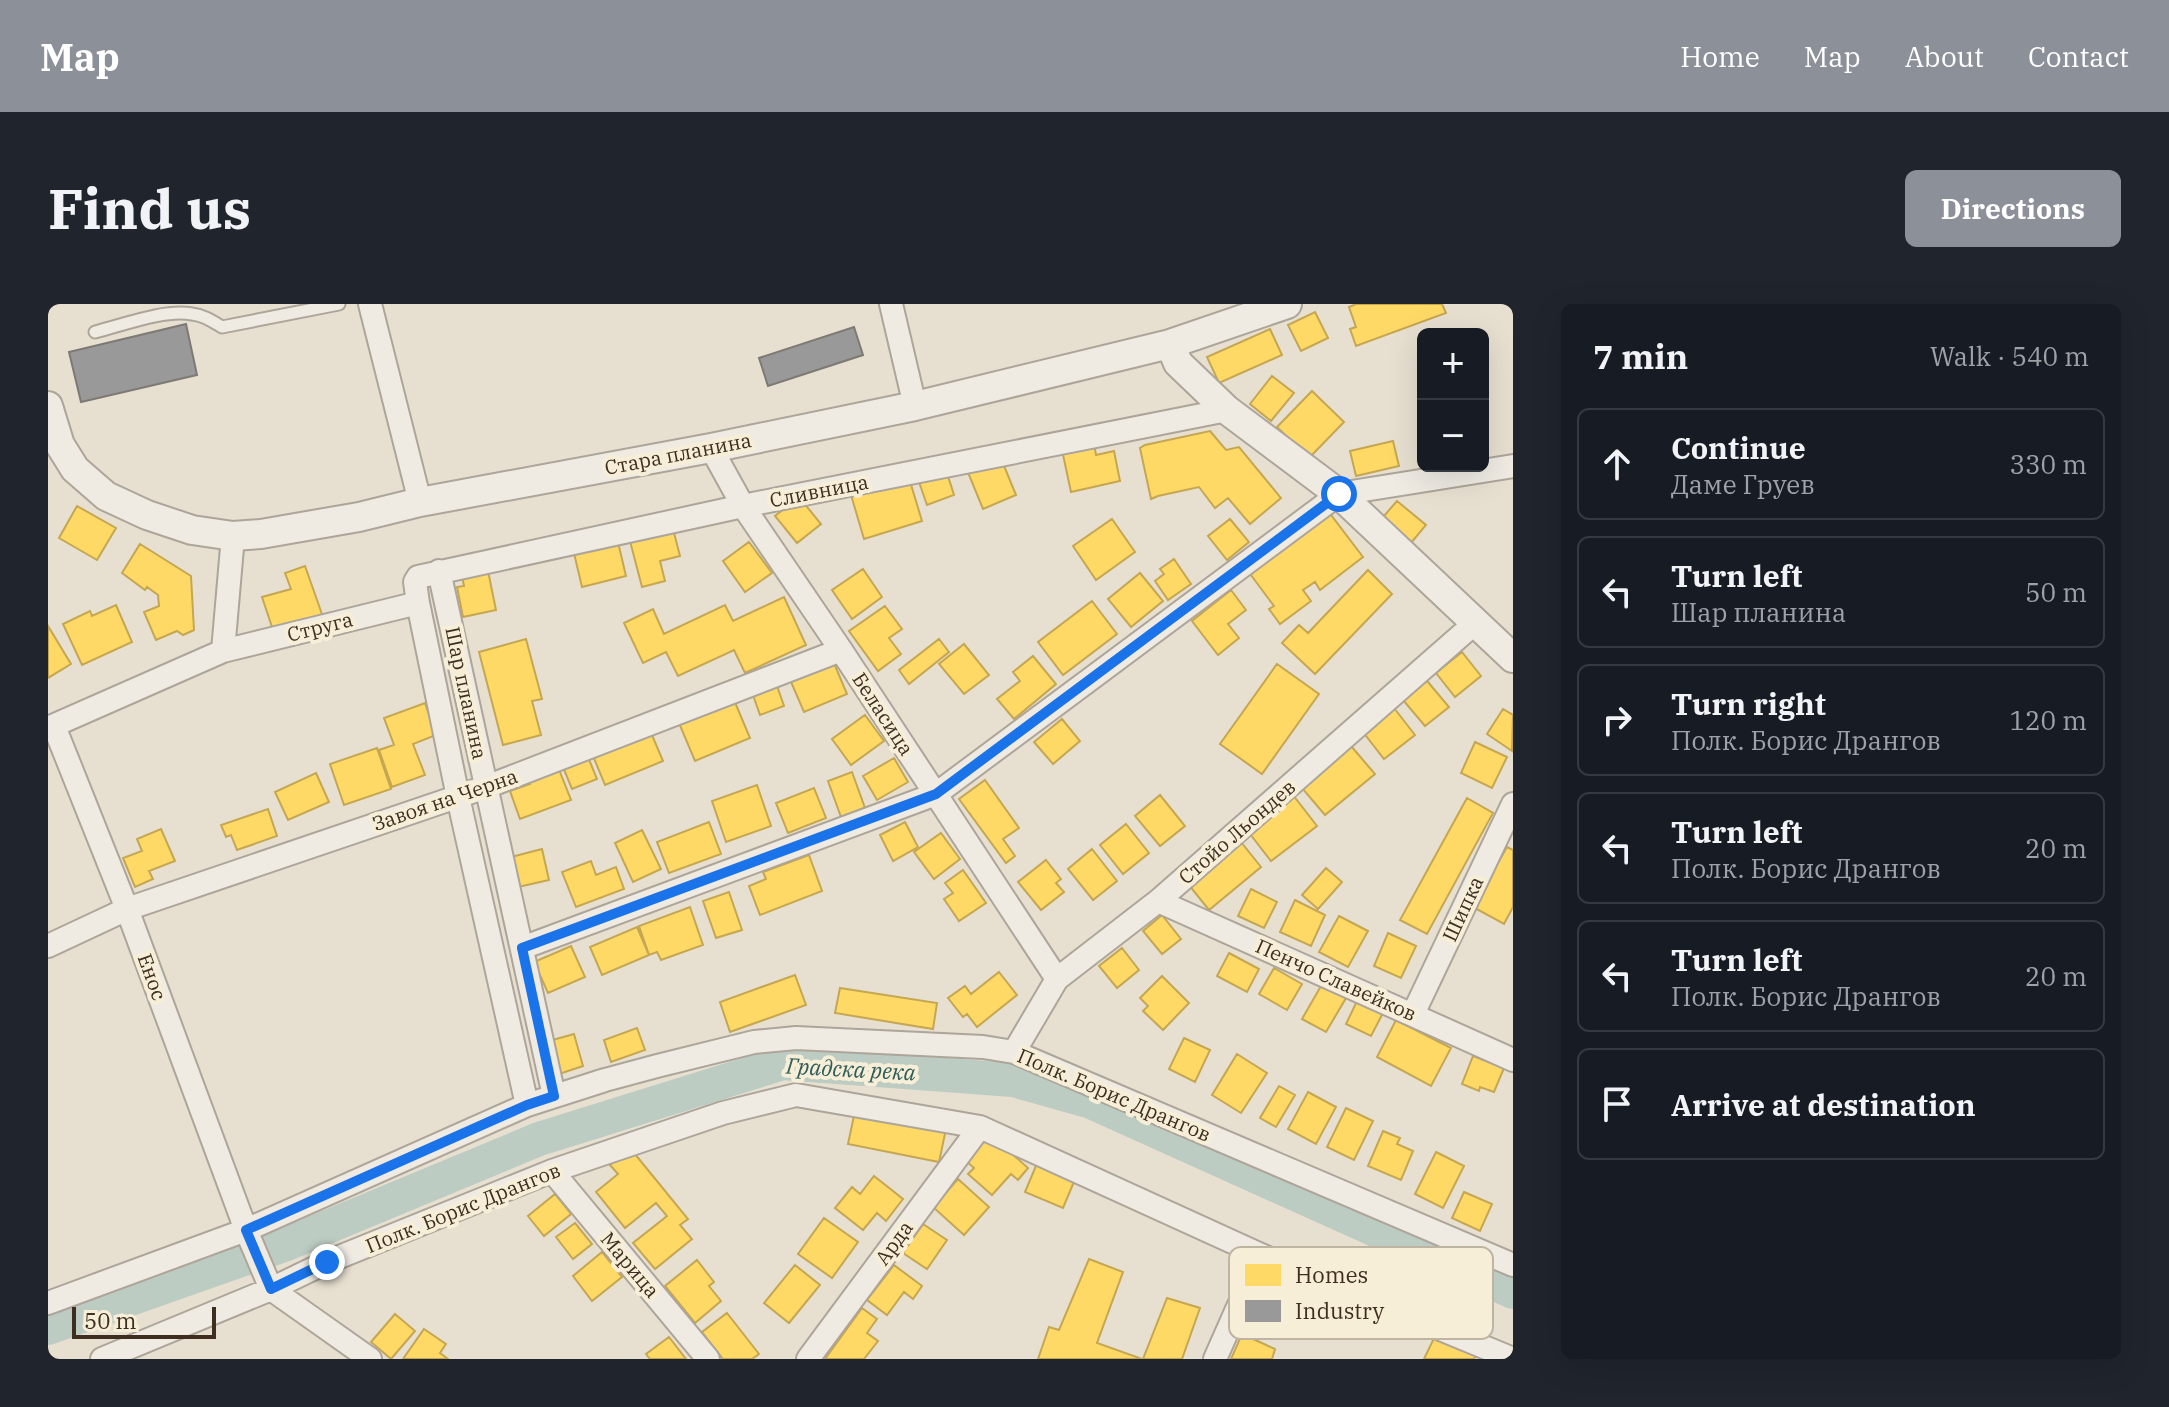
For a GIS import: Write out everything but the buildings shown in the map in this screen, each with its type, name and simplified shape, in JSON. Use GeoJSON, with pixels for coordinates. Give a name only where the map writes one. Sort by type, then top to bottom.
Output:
{"type":"FeatureCollection","features":[{"type":"Feature","properties":{"kind":"street"},"geometry":{"type":"LineString","coordinates":[[370,304],[420,502]]}},
{"type":"Feature","properties":{"kind":"street"},"geometry":{"type":"LineString","coordinates":[[891,304],[915,406]]}},
{"type":"Feature","properties":{"kind":"street","name":"Стара планина"},"geometry":{"type":"LineString","coordinates":[[61,456],[106,496],[147,515],[192,530],[233,536],[261,534],[915,406],[1170,344],[1286,304]]}},
{"type":"Feature","properties":{"kind":"street"},"geometry":{"type":"LineString","coordinates":[[1170,344],[1178,363],[1227,410],[1339,494],[1513,658]]}},
{"type":"Feature","properties":{"kind":"street"},"geometry":{"type":"LineString","coordinates":[[48,406],[61,456]]}},
{"type":"Feature","properties":{"kind":"street","name":"Сливница"},"geometry":{"type":"LineString","coordinates":[[416,592],[418,577],[439,571],[743,506],[1227,410]]}},
{"type":"Feature","properties":{"kind":"street","name":"Беласица"},"geometry":{"type":"LineString","coordinates":[[711,448],[743,506],[1057,979]]}},
{"type":"Feature","properties":{"kind":"street"},"geometry":{"type":"LineString","coordinates":[[522,948],[936,794],[1339,494],[1513,466]]}},
{"type":"Feature","properties":{"kind":"street"},"geometry":{"type":"LineString","coordinates":[[223,651],[233,536]]}},
{"type":"Feature","properties":{"kind":"street","name":"Шар планина"},"geometry":{"type":"LineString","coordinates":[[439,571],[554,1096]]}},
{"type":"Feature","properties":{"kind":"street","name":"Шар планина"},"geometry":{"type":"LineString","coordinates":[[416,592],[527,1105]]}},
{"type":"Feature","properties":{"kind":"street","name":"Струга"},"geometry":{"type":"LineString","coordinates":[[51,727],[223,651],[416,592]]}},
{"type":"Feature","properties":{"kind":"street","name":"Стойо Льондев"},"geometry":{"type":"LineString","coordinates":[[1014,1052],[1057,979],[1158,901],[1475,623]]}},
{"type":"Feature","properties":{"kind":"street","name":"Завоя на Черна"},"geometry":{"type":"LineString","coordinates":[[48,946],[127,909],[486,787],[841,650]]}},
{"type":"Feature","properties":{"kind":"street","name":"Енос"},"geometry":{"type":"LineString","coordinates":[[51,727],[127,909],[246,1230]]}},
{"type":"Feature","properties":{"kind":"street","name":"Шипка"},"geometry":{"type":"LineString","coordinates":[[1413,1014],[1513,804]]}},
{"type":"Feature","properties":{"kind":"street","name":"Пенчо Славейков"},"geometry":{"type":"LineString","coordinates":[[1158,901],[1513,1060]]}},
{"type":"Feature","properties":{"kind":"street","name":"Полк. Борис Дрангов"},"geometry":{"type":"LineString","coordinates":[[48,1303],[246,1230],[527,1105],[618,1076],[754,1042],[796,1038],[983,1047],[1014,1052],[1471,1247]]}},
{"type":"Feature","properties":{"kind":"street","name":"Полк. Борис Дрангов"},"geometry":{"type":"LineString","coordinates":[[102,1359],[271,1289],[327,1262],[552,1171],[723,1113],[796,1095],[980,1127],[1243,1247]]}},
{"type":"Feature","properties":{"kind":"street","name":"Арда"},"geometry":{"type":"LineString","coordinates":[[808,1359],[980,1127]]}},
{"type":"Feature","properties":{"kind":"street","name":"Марица"},"geometry":{"type":"LineString","coordinates":[[552,1171],[708,1359]]}},
{"type":"Feature","properties":{"kind":"street"},"geometry":{"type":"LineString","coordinates":[[246,1230],[271,1289],[370,1359]]}},
{"type":"Feature","properties":{"kind":"street","name":"Полк. Борис Дрангов"},"geometry":{"type":"LineString","coordinates":[[1493,1256],[1513,1265]]}},
{"type":"Feature","properties":{"kind":"street"},"geometry":{"type":"LineString","coordinates":[[1215,1359],[1229,1327]]}},
{"type":"Feature","properties":{"kind":"street","name":"Полк. Борис Дрангов"},"geometry":{"type":"LineString","coordinates":[[1465,1339],[1513,1359]]}},
{"type":"Feature","properties":{"kind":"lane"},"geometry":{"type":"LineString","coordinates":[[95,332],[170,314],[191,313],[222,327],[339,304]]}},
{"type":"Feature","properties":{"kind":"waterway","name":"Градска река"},"geometry":{"type":"LineString","coordinates":[[48,1328],[284,1245],[539,1139],[783,1063],[1013,1080],[1091,1102],[1413,1247]]}},
{"type":"Feature","properties":{"kind":"waterway","name":"Градска река"},"geometry":{"type":"LineString","coordinates":[[1493,1283],[1513,1292]]}},
{"type":"Feature","properties":{"kind":"route"},"geometry":{"type":"LineString","coordinates":[[327,1262],[271,1289],[246,1230],[527,1105],[554,1096],[522,948],[936,794],[1339,494]]}}]}
